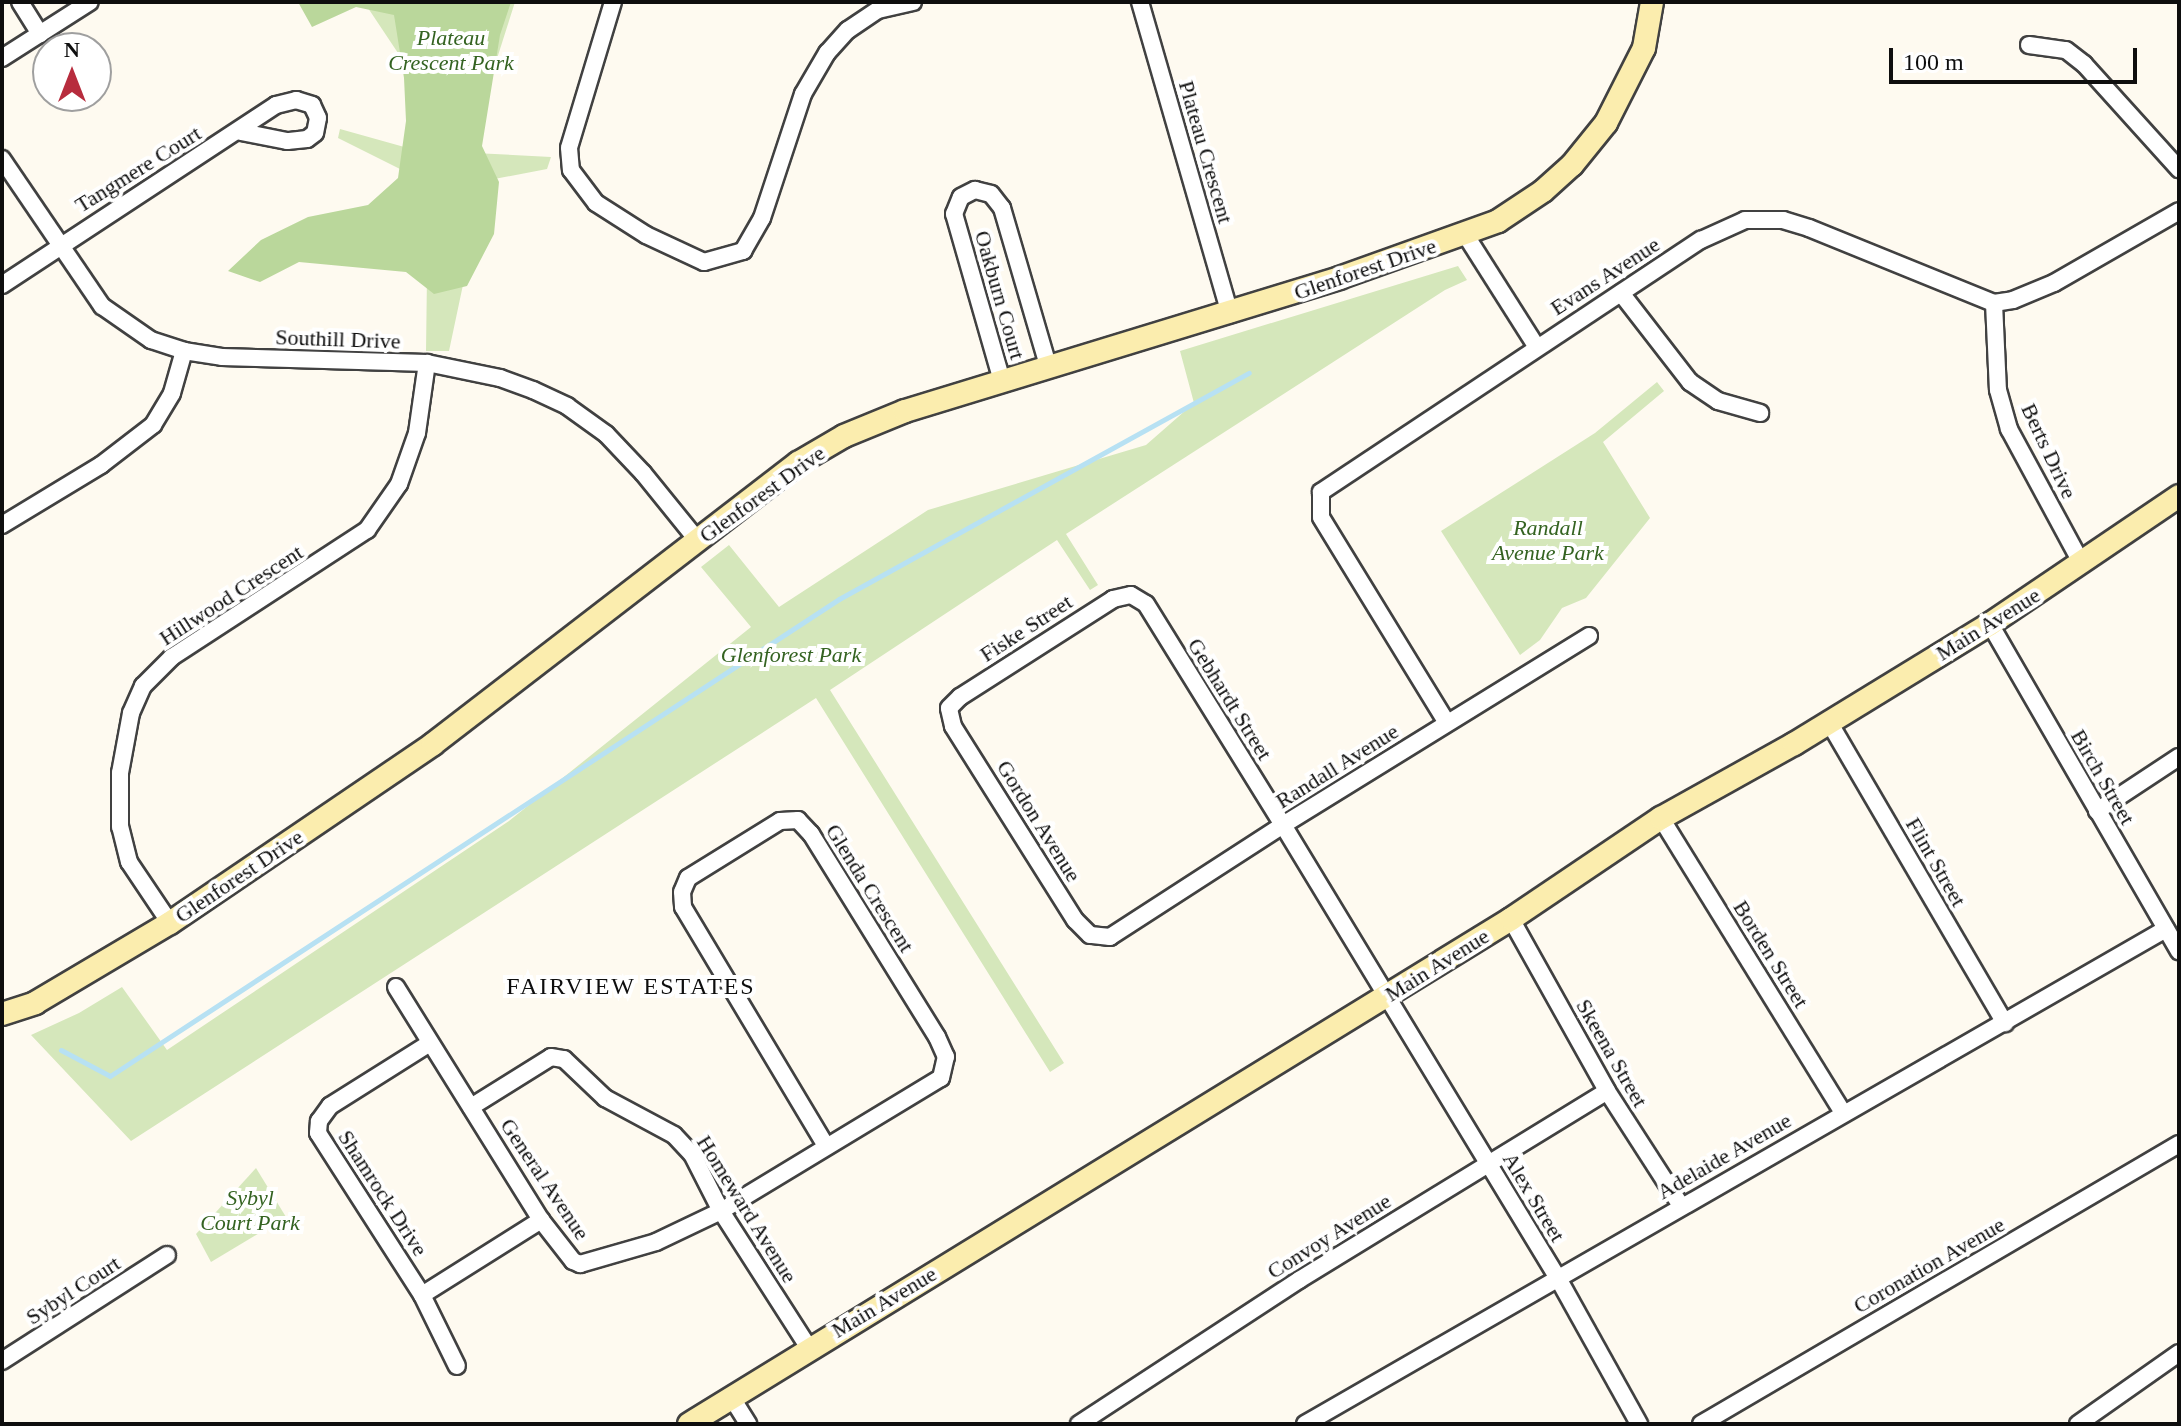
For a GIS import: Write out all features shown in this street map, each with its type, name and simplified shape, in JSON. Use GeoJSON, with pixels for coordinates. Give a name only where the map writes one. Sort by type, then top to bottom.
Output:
{"type":"FeatureCollection","features":[{"type":"Feature","properties":{"kind":"street"},"geometry":{"type":"LineString","coordinates":[[20,2],[39,32]]}},
{"type":"Feature","properties":{"kind":"street"},"geometry":{"type":"LineString","coordinates":[[43,32],[90,2]]}},
{"type":"Feature","properties":{"kind":"street"},"geometry":{"type":"LineString","coordinates":[[613,2],[569,148],[571,170],[596,203],[646,235],[704,262],[743,251],[762,218],[803,94],[827,53],[848,30],[878,10],[913,2]]}},
{"type":"Feature","properties":{"kind":"street","name":"Plateau Crescent"},"geometry":{"type":"LineString","coordinates":[[1140,2],[1230,314]]}},
{"type":"Feature","properties":{"kind":"street","name":"Glenforest Drive"},"geometry":{"type":"LineString","coordinates":[[2,1014],[35,1003],[170,923],[433,744],[798,463],[844,436],[905,411],[1048,365],[1230,314],[1498,221],[1543,191],[1593,141],[1606,123],[1644,48],[1652,2]]}},
{"type":"Feature","properties":{"kind":"street"},"geometry":{"type":"LineString","coordinates":[[2,58],[32,39]]}},
{"type":"Feature","properties":{"kind":"street"},"geometry":{"type":"LineString","coordinates":[[2029,45],[2066,50],[2084,64],[2179,169]]}},
{"type":"Feature","properties":{"kind":"street","name":"Tangmere Court"},"geometry":{"type":"LineString","coordinates":[[2,285],[59,245],[241,132]]}},
{"type":"Feature","properties":{"kind":"street","name":"Southill Drive"},"geometry":{"type":"LineString","coordinates":[[2,159],[102,306],[151,340],[184,351],[222,357],[427,363],[500,378],[567,406],[606,434],[643,473],[698,541]]}},
{"type":"Feature","properties":{"kind":"street","name":"Oakburn Court"},"geometry":{"type":"LineString","coordinates":[[1002,381],[954,214],[961,197],[975,190],[991,194],[1002,208],[1048,365]]}},
{"type":"Feature","properties":{"kind":"street"},"geometry":{"type":"LineString","coordinates":[[1994,303],[2013,300],[2054,283],[2179,211]]}},
{"type":"Feature","properties":{"kind":"street","name":"Evans Avenue"},"geometry":{"type":"LineString","coordinates":[[1447,723],[1321,517],[1321,492],[1536,346],[1725,226],[1764,217],[1809,228],[1994,303]]}},
{"type":"Feature","properties":{"kind":"street"},"geometry":{"type":"LineString","coordinates":[[1465,234],[1536,346]]}},
{"type":"Feature","properties":{"kind":"street"},"geometry":{"type":"LineString","coordinates":[[1621,293],[1690,382],[1718,401],[1760,413]]}},
{"type":"Feature","properties":{"kind":"street","name":"Berts Drive"},"geometry":{"type":"LineString","coordinates":[[1994,303],[1998,390],[2009,429],[2082,564]]}},
{"type":"Feature","properties":{"kind":"street"},"geometry":{"type":"LineString","coordinates":[[2,525],[101,465],[153,425],[172,393],[184,351]]}},
{"type":"Feature","properties":{"kind":"street","name":"Hillwood Crescent"},"geometry":{"type":"LineString","coordinates":[[170,923],[129,862],[120,827],[120,773],[131,713],[143,686],[172,657],[367,530],[399,484],[417,433],[427,363]]}},
{"type":"Feature","properties":{"kind":"street","name":"Main Avenue"},"geometry":{"type":"LineString","coordinates":[[689,1424],[1511,919],[1661,818],[1829,722],[1990,624],[2178,499]]}},
{"type":"Feature","properties":{"kind":"street","name":"Fiske Street"},"geometry":{"type":"LineString","coordinates":[[949,708],[960,697],[1113,599],[1131,595]]}},
{"type":"Feature","properties":{"kind":"street","name":"Gebhardt Street"},"geometry":{"type":"LineString","coordinates":[[1131,595],[1146,604],[1387,996]]}},
{"type":"Feature","properties":{"kind":"street","name":"Birch Street"},"geometry":{"type":"LineString","coordinates":[[1990,624],[2179,951]]}},
{"type":"Feature","properties":{"kind":"street","name":"Randall Avenue"},"geometry":{"type":"LineString","coordinates":[[1110,937],[1283,825],[1589,636]]}},
{"type":"Feature","properties":{"kind":"street","name":"Gordon Avenue"},"geometry":{"type":"LineString","coordinates":[[949,708],[953,726],[1075,920],[1090,935],[1110,937]]}},
{"type":"Feature","properties":{"kind":"street","name":"Flint Street"},"geometry":{"type":"LineString","coordinates":[[1829,722],[2005,1023]]}},
{"type":"Feature","properties":{"kind":"street"},"geometry":{"type":"LineString","coordinates":[[2097,811],[2179,757]]}},
{"type":"Feature","properties":{"kind":"street","name":"Borden Street"},"geometry":{"type":"LineString","coordinates":[[1661,818],[1843,1113]]}},
{"type":"Feature","properties":{"kind":"street","name":"Glenda Crescent"},"geometry":{"type":"LineString","coordinates":[[721,1211],[941,1078],[946,1057],[937,1037],[811,834],[798,820],[780,821],[688,878],[682,892],[683,907],[826,1146]]}},
{"type":"Feature","properties":{"kind":"street","name":"Skeena Street"},"geometry":{"type":"LineString","coordinates":[[1511,919],[1607,1091],[1681,1206]]}},
{"type":"Feature","properties":{"kind":"street","name":"Adelaide Avenue"},"geometry":{"type":"LineString","coordinates":[[1305,1424],[2166,929]]}},
{"type":"Feature","properties":{"kind":"street","name":"General Avenue"},"geometry":{"type":"LineString","coordinates":[[396,987],[541,1220],[573,1261],[580,1264],[656,1242],[721,1211]]}},
{"type":"Feature","properties":{"kind":"street","name":"Alex Street"},"geometry":{"type":"LineString","coordinates":[[1387,996],[1559,1280],[1639,1424]]}},
{"type":"Feature","properties":{"kind":"street","name":"Shamrock Drive"},"geometry":{"type":"LineString","coordinates":[[430,1043],[330,1106],[319,1121],[318,1133],[422,1295],[457,1366]]}},
{"type":"Feature","properties":{"kind":"street","name":"Homeward Avenue"},"geometry":{"type":"LineString","coordinates":[[471,1107],[551,1057],[564,1059],[605,1098],[674,1135],[692,1154],[721,1211],[809,1348]]}},
{"type":"Feature","properties":{"kind":"street","name":"Convoy Avenue"},"geometry":{"type":"LineString","coordinates":[[1079,1424],[1299,1280],[1607,1091]]}},
{"type":"Feature","properties":{"kind":"street","name":"Coronation Avenue"},"geometry":{"type":"LineString","coordinates":[[1701,1424],[2179,1144]]}},
{"type":"Feature","properties":{"kind":"street"},"geometry":{"type":"LineString","coordinates":[[422,1295],[541,1220]]}},
{"type":"Feature","properties":{"kind":"street","name":"Sybyl Court"},"geometry":{"type":"LineString","coordinates":[[2,1361],[167,1255]]}},
{"type":"Feature","properties":{"kind":"street"},"geometry":{"type":"LineString","coordinates":[[2078,1424],[2179,1353]]}},
{"type":"Feature","properties":{"kind":"street"},"geometry":{"type":"LineString","coordinates":[[732,1398],[748,1424]]}},
{"type":"Feature","properties":{"kind":"green space","name":"Plateau Crescent Park"},"geometry":{"type":"Polygon","coordinates":[[[298,2],[511,2],[500,35],[482,146],[499,182],[494,234],[467,286],[434,294],[406,272],[299,262],[260,282],[228,271],[261,240],[308,217],[368,205],[398,178],[406,121],[404,78],[394,15],[356,7],[312,27],[298,2]]]}},
{"type":"Feature","properties":{"kind":"green space","name":"Plateau Crescent Park"},"geometry":{"type":"Polygon","coordinates":[[[364,2],[515,2],[473,134],[474,153],[551,157],[547,169],[473,183],[471,247],[449,351],[426,351],[427,275],[406,172],[338,138],[340,129],[415,150],[432,104],[364,2]]]}},
{"type":"Feature","properties":{"kind":"green space","name":"Glenforest Park"},"geometry":{"type":"Polygon","coordinates":[[[1458,266],[1467,280],[1445,290],[1066,534],[1098,585],[1090,590],[1057,540],[830,690],[1064,1063],[1050,1072],[816,698],[131,1141],[31,1035],[79,1013],[122,987],[167,1050],[509,821],[751,627],[701,567],[729,545],[779,607],[928,510],[1146,445],[1194,403],[1180,351],[1458,266]]]}},
{"type":"Feature","properties":{"kind":"green space","name":"Randall Avenue Park"},"geometry":{"type":"Polygon","coordinates":[[[1657,382],[1664,391],[1603,442],[1650,518],[1586,598],[1562,608],[1540,640],[1520,655],[1441,531],[1595,433],[1657,382]]]}},
{"type":"Feature","properties":{"kind":"green space","name":"Sybyl Court Park"},"geometry":{"type":"Polygon","coordinates":[[[256,1168],[286,1217],[211,1262],[196,1234],[256,1168]]]}},
{"type":"Feature","properties":{"kind":"waterway"},"geometry":{"type":"LineString","coordinates":[[61,1050],[110,1076],[839,599],[1249,373]]}},
{"type":"Feature","properties":{"kind":"district","name":"FAIRVIEW ESTATES"},"geometry":{"type":"Point","coordinates":[631,987]}}]}
